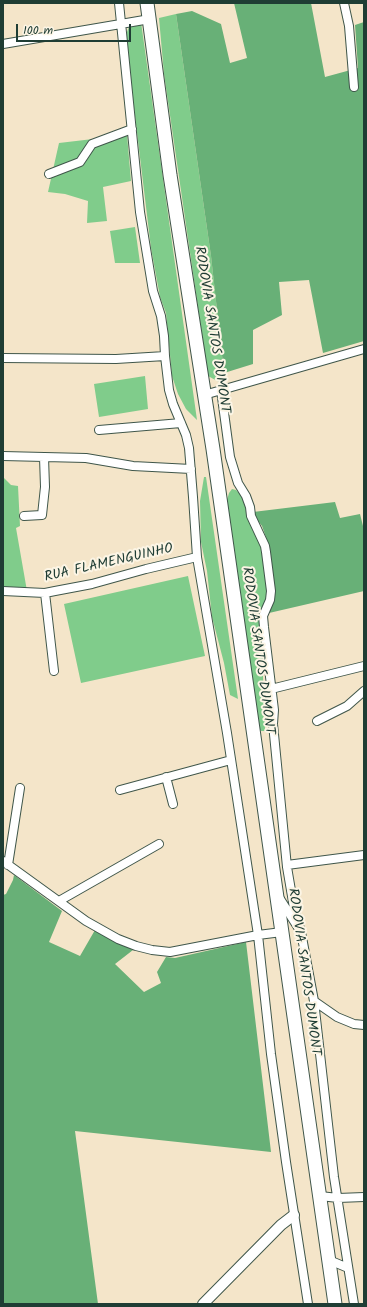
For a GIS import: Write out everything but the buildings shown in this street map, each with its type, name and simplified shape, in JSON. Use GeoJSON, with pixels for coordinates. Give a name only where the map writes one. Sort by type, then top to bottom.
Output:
{"type":"FeatureCollection","features":[{"type":"Feature","properties":{"kind":"highway","name":"RODOVIA SANTOS DUMONT"},"geometry":{"type":"LineString","coordinates":[[147,3],[170,175],[204,395],[335,1304]]}},
{"type":"Feature","properties":{"kind":"street"},"geometry":{"type":"LineString","coordinates":[[119,3],[140,212],[153,291],[161,316],[164,336],[164,356],[169,390],[173,404],[186,435],[191,469],[196,557],[231,760],[258,935],[271,1054],[308,1304]]}},
{"type":"Feature","properties":{"kind":"street"},"geometry":{"type":"LineString","coordinates":[[344,3],[349,26],[354,87]]}},
{"type":"Feature","properties":{"kind":"street"},"geometry":{"type":"LineString","coordinates":[[3,44],[150,19]]}},
{"type":"Feature","properties":{"kind":"street"},"geometry":{"type":"LineString","coordinates":[[49,174],[80,162],[92,144],[132,129]]}},
{"type":"Feature","properties":{"kind":"street"},"geometry":{"type":"LineString","coordinates":[[204,395],[364,349]]}},
{"type":"Feature","properties":{"kind":"street"},"geometry":{"type":"LineString","coordinates":[[3,358],[116,359],[164,356]]}},
{"type":"Feature","properties":{"kind":"street"},"geometry":{"type":"LineString","coordinates":[[221,390],[230,457],[238,483],[246,496],[250,507],[251,516],[265,546],[271,591],[270,600],[263,616],[274,710],[273,724],[287,865],[294,908],[301,932],[314,1001],[334,1177],[354,1304]]}},
{"type":"Feature","properties":{"kind":"street"},"geometry":{"type":"LineString","coordinates":[[99,430],[181,423]]}},
{"type":"Feature","properties":{"kind":"street"},"geometry":{"type":"LineString","coordinates":[[3,456],[86,458],[133,466],[191,469]]}},
{"type":"Feature","properties":{"kind":"street"},"geometry":{"type":"LineString","coordinates":[[24,516],[42,515],[45,487],[44,457]]}},
{"type":"Feature","properties":{"kind":"street","name":"RUA FLAMENGUINHO"},"geometry":{"type":"LineString","coordinates":[[3,591],[45,593],[92,584],[196,557]]}},
{"type":"Feature","properties":{"kind":"street"},"geometry":{"type":"LineString","coordinates":[[45,593],[54,671]]}},
{"type":"Feature","properties":{"kind":"street"},"geometry":{"type":"LineString","coordinates":[[271,689],[364,666]]}},
{"type":"Feature","properties":{"kind":"street"},"geometry":{"type":"LineString","coordinates":[[317,721],[333,711],[347,706],[364,691]]}},
{"type":"Feature","properties":{"kind":"street"},"geometry":{"type":"LineString","coordinates":[[120,790],[231,760]]}},
{"type":"Feature","properties":{"kind":"street"},"geometry":{"type":"LineString","coordinates":[[166,777],[173,804]]}},
{"type":"Feature","properties":{"kind":"street"},"geometry":{"type":"LineString","coordinates":[[20,788],[6,863],[86,921],[118,939],[152,950],[170,952],[258,935],[282,932]]}},
{"type":"Feature","properties":{"kind":"street"},"geometry":{"type":"LineString","coordinates":[[59,902],[159,844]]}},
{"type":"Feature","properties":{"kind":"street"},"geometry":{"type":"LineString","coordinates":[[287,865],[364,855]]}},
{"type":"Feature","properties":{"kind":"street"},"geometry":{"type":"LineString","coordinates":[[276,893],[301,932]]}},
{"type":"Feature","properties":{"kind":"street"},"geometry":{"type":"LineString","coordinates":[[314,1001],[337,1017],[354,1024],[364,1025]]}},
{"type":"Feature","properties":{"kind":"street"},"geometry":{"type":"LineString","coordinates":[[320,1196],[338,1198],[364,1197]]}},
{"type":"Feature","properties":{"kind":"street"},"geometry":{"type":"LineString","coordinates":[[203,1304],[281,1225],[294,1214]]}},
{"type":"Feature","properties":{"kind":"street"},"geometry":{"type":"LineString","coordinates":[[329,1260],[348,1268]]}},
{"type":"Feature","properties":{"kind":"green space"},"geometry":{"type":"Polygon","coordinates":[[[234,3],[311,3],[325,77],[358,68],[355,25],[364,22],[364,341],[323,353],[309,280],[279,282],[282,315],[253,330],[253,364],[224,373],[211,256],[176,14],[192,11],[221,24],[230,63],[247,58],[234,3]]]}},
{"type":"Feature","properties":{"kind":"green space"},"geometry":{"type":"Polygon","coordinates":[[[176,14],[211,256],[224,373],[224,380],[221,383],[208,376],[164,74],[159,18],[176,14]]]}},
{"type":"Feature","properties":{"kind":"green space"},"geometry":{"type":"Polygon","coordinates":[[[141,22],[197,420],[186,409],[178,394],[172,376],[166,313],[160,297],[151,248],[126,42],[130,24],[141,22]]]}},
{"type":"Feature","properties":{"kind":"green space"},"geometry":{"type":"Polygon","coordinates":[[[127,135],[131,181],[103,187],[107,221],[87,223],[88,201],[65,194],[48,192],[59,143],[127,135]]]}},
{"type":"Feature","properties":{"kind":"green space"},"geometry":{"type":"Polygon","coordinates":[[[135,227],[140,263],[115,263],[110,231],[135,227]]]}},
{"type":"Feature","properties":{"kind":"green space"},"geometry":{"type":"Polygon","coordinates":[[[145,376],[148,409],[99,417],[94,384],[145,376]]]}},
{"type":"Feature","properties":{"kind":"green space"},"geometry":{"type":"Polygon","coordinates":[[[3,477],[11,485],[18,486],[20,526],[16,528],[27,591],[3,587],[3,477]]]}},
{"type":"Feature","properties":{"kind":"green space"},"geometry":{"type":"Polygon","coordinates":[[[204,477],[206,477],[238,699],[230,695],[224,663],[212,617],[207,571],[201,542],[200,501],[204,477]]]}},
{"type":"Feature","properties":{"kind":"green space"},"geometry":{"type":"Polygon","coordinates":[[[232,489],[236,490],[246,501],[261,545],[267,591],[266,603],[261,610],[260,619],[265,659],[263,676],[265,731],[261,731],[257,726],[228,532],[227,500],[232,489]]]}},
{"type":"Feature","properties":{"kind":"green space"},"geometry":{"type":"Polygon","coordinates":[[[335,502],[340,518],[360,514],[364,530],[364,591],[269,613],[274,599],[268,543],[262,526],[254,516],[253,512],[335,502]]]}},
{"type":"Feature","properties":{"kind":"green space"},"geometry":{"type":"Polygon","coordinates":[[[188,576],[205,656],[81,683],[64,604],[188,576]]]}},
{"type":"Feature","properties":{"kind":"green space"},"geometry":{"type":"Polygon","coordinates":[[[14,875],[62,911],[49,942],[80,956],[95,930],[133,950],[115,964],[144,992],[161,983],[157,972],[166,957],[175,958],[246,942],[271,1152],[75,1131],[98,1304],[3,1304],[3,895],[6,894],[14,875]]]}}]}
